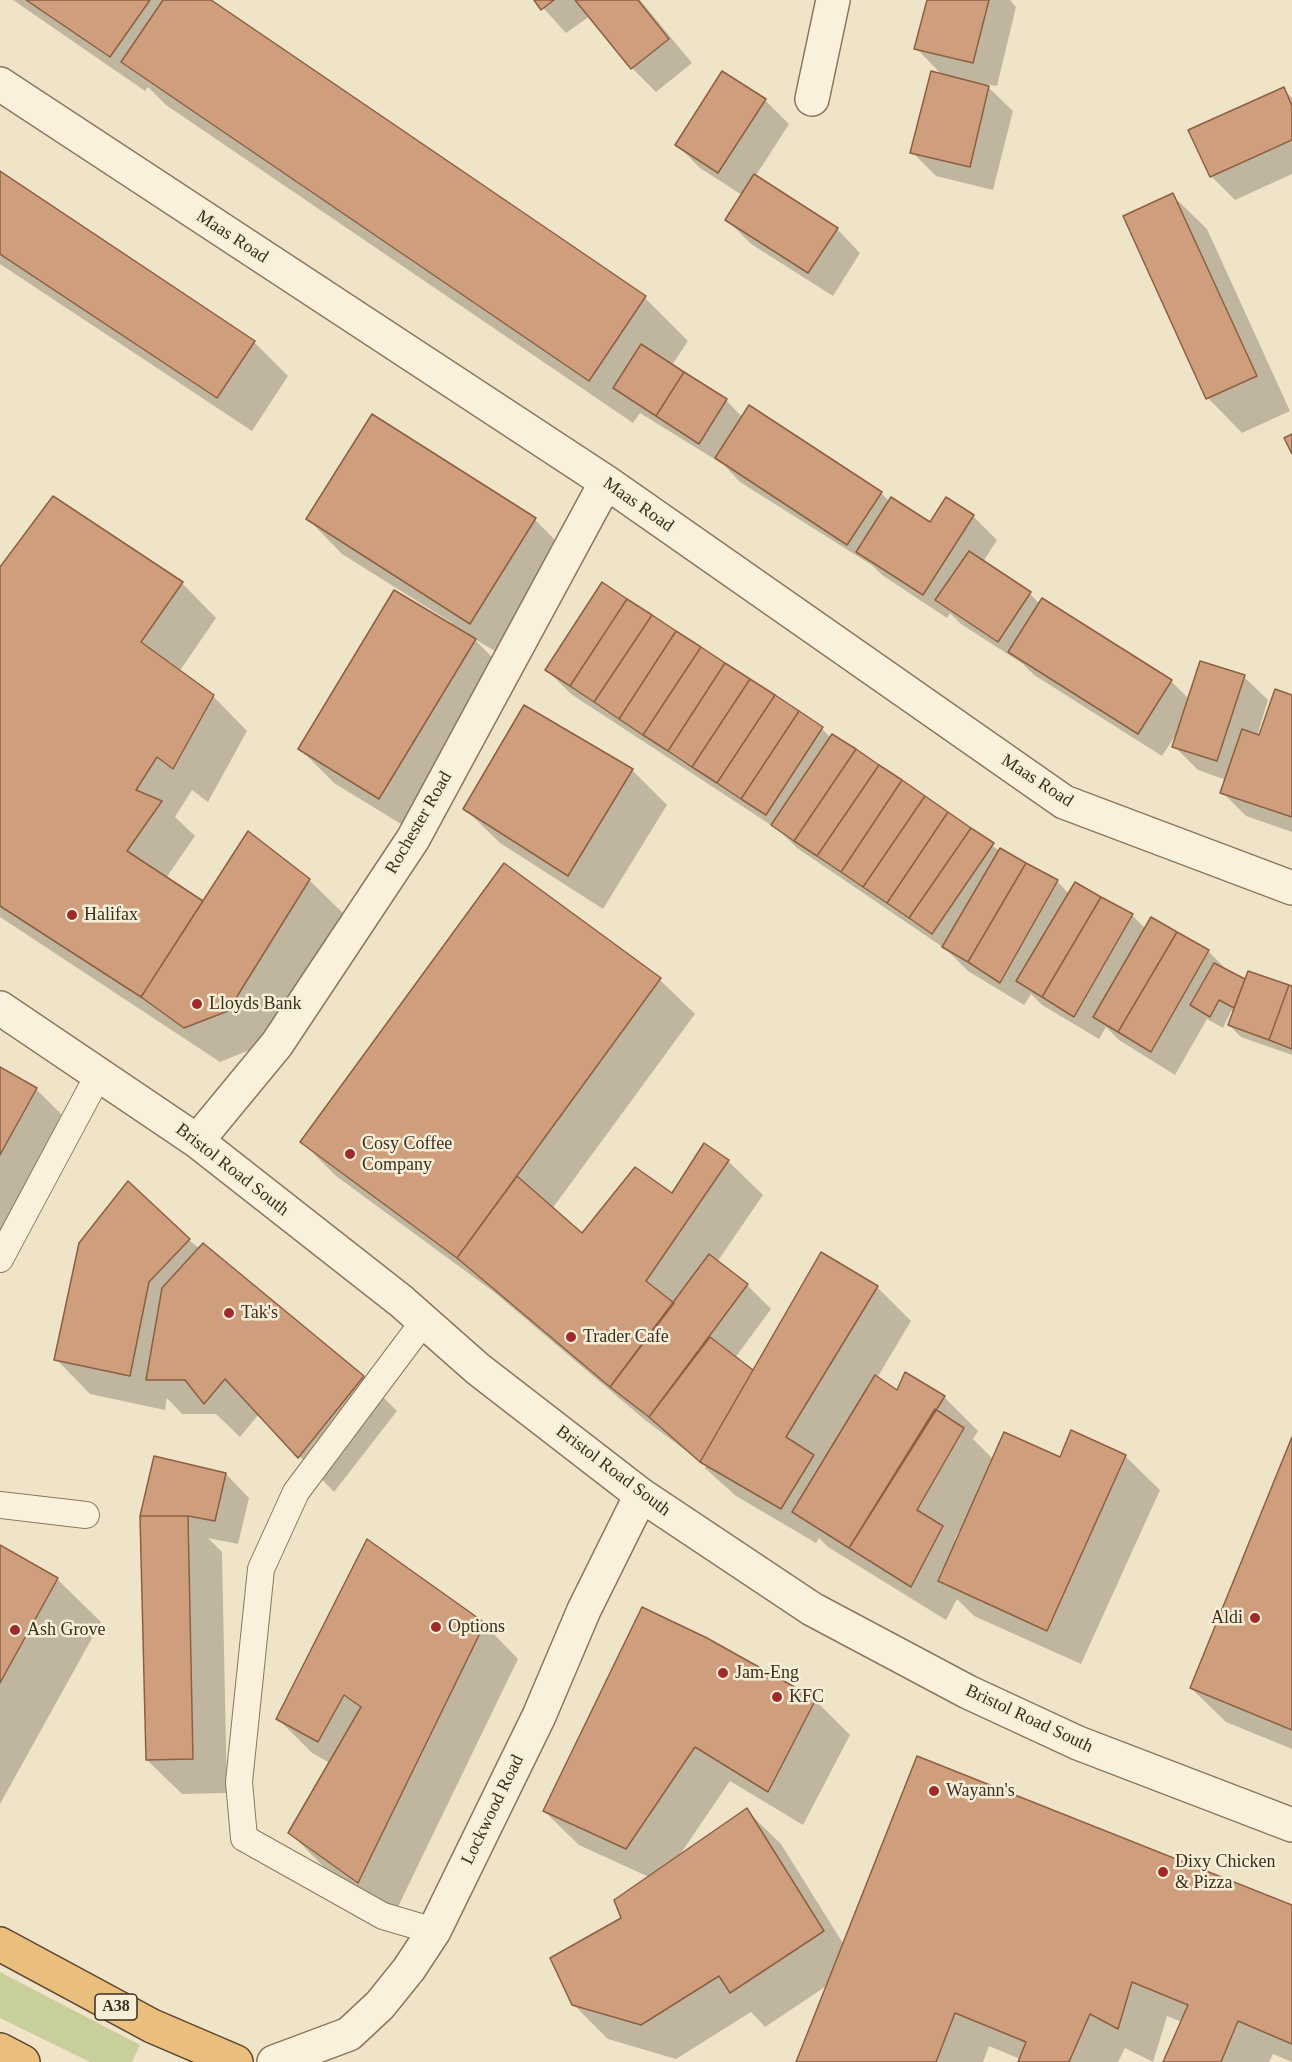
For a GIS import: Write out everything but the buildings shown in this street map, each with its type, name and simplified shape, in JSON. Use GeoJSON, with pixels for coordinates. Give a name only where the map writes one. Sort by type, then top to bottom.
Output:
{"type":"FeatureCollection","features":[{"type":"Feature","properties":{"kind":"highway","name":"A38"},"geometry":{"type":"LineString","coordinates":[[0,1944],[152,2026],[236,2062]]}},
{"type":"Feature","properties":{"kind":"highway"},"geometry":{"type":"LineString","coordinates":[[0,2050],[23,2062]]}},
{"type":"Feature","properties":{"kind":"street"},"geometry":{"type":"LineString","coordinates":[[812,99],[833,0]]}},
{"type":"Feature","properties":{"kind":"street","name":"Maas Road"},"geometry":{"type":"LineString","coordinates":[[0,84],[606,483],[1064,802],[1292,888]]}},
{"type":"Feature","properties":{"kind":"street","name":"Rochester Road"},"geometry":{"type":"LineString","coordinates":[[196,1141],[277,1044],[413,839],[606,483]]}},
{"type":"Feature","properties":{"kind":"street","name":"Bristol Road South"},"geometry":{"type":"LineString","coordinates":[[0,1008],[196,1141],[424,1321],[478,1369],[641,1495],[812,1609],[968,1692],[1078,1743],[1292,1825]]}},
{"type":"Feature","properties":{"kind":"street","name":"Lockwood Road"},"geometry":{"type":"LineString","coordinates":[[274,2062],[349,2034],[380,2004],[409,1969],[434,1930],[539,1716],[584,1610],[641,1495]]}},
{"type":"Feature","properties":{"kind":"lane"},"geometry":{"type":"LineString","coordinates":[[0,1259],[99,1074]]}},
{"type":"Feature","properties":{"kind":"lane"},"geometry":{"type":"LineString","coordinates":[[424,1321],[296,1492],[261,1569],[239,1782],[244,1839],[383,1916],[434,1930]]}},
{"type":"Feature","properties":{"kind":"lane"},"geometry":{"type":"LineString","coordinates":[[0,1505],[86,1515]]}},
{"type":"Feature","properties":{"kind":"green space"},"geometry":{"type":"Polygon","coordinates":[[[0,1972],[140,2045],[132,2062],[90,2062],[0,2018],[0,1972]]]}},
{"type":"Feature","properties":{"kind":"place","name":"Halifax"},"geometry":{"type":"Point","coordinates":[72,915]}},
{"type":"Feature","properties":{"kind":"place","name":"Lloyds Bank"},"geometry":{"type":"Point","coordinates":[197,1004]}},
{"type":"Feature","properties":{"kind":"place","name":"Cosy Coffee Company"},"geometry":{"type":"Point","coordinates":[350,1154]}},
{"type":"Feature","properties":{"kind":"place","name":"Tak's"},"geometry":{"type":"Point","coordinates":[229,1313]}},
{"type":"Feature","properties":{"kind":"place","name":"Trader Cafe"},"geometry":{"type":"Point","coordinates":[571,1337]}},
{"type":"Feature","properties":{"kind":"place","name":"Aldi"},"geometry":{"type":"Point","coordinates":[1255,1618]}},
{"type":"Feature","properties":{"kind":"place","name":"Options"},"geometry":{"type":"Point","coordinates":[436,1627]}},
{"type":"Feature","properties":{"kind":"place","name":"Ash Grove"},"geometry":{"type":"Point","coordinates":[15,1630]}},
{"type":"Feature","properties":{"kind":"place","name":"Jam-Eng"},"geometry":{"type":"Point","coordinates":[723,1673]}},
{"type":"Feature","properties":{"kind":"place","name":"KFC"},"geometry":{"type":"Point","coordinates":[777,1697]}},
{"type":"Feature","properties":{"kind":"place","name":"Wayann's"},"geometry":{"type":"Point","coordinates":[934,1791]}},
{"type":"Feature","properties":{"kind":"place","name":"Dixy Chicken & Pizza"},"geometry":{"type":"Point","coordinates":[1163,1872]}}]}
